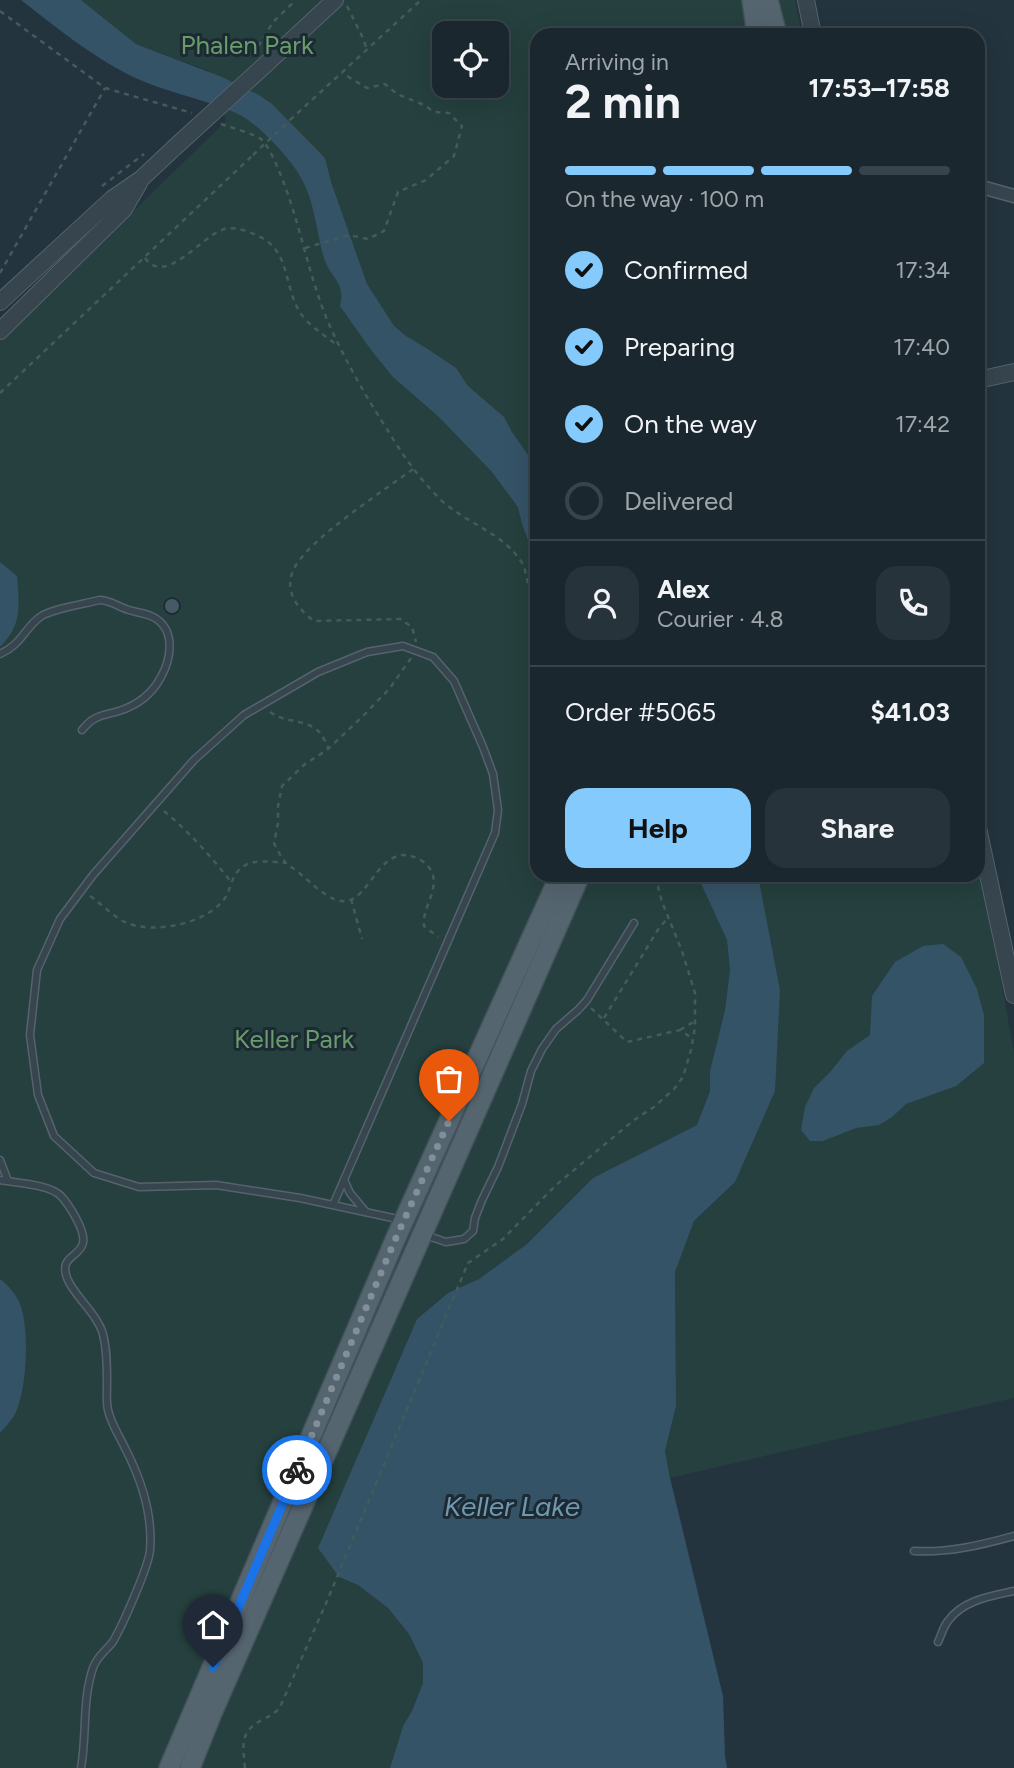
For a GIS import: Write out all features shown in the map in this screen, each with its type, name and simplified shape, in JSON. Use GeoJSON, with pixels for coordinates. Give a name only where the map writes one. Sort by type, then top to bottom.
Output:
{"type":"FeatureCollection","features":[{"type":"Feature","properties":{"kind":"main road"},"geometry":{"type":"LineString","coordinates":[[752,0],[756,28]]}},
{"type":"Feature","properties":{"kind":"main road"},"geometry":{"type":"LineString","coordinates":[[768,0],[775,28]]}},
{"type":"Feature","properties":{"kind":"main road"},"geometry":{"type":"LineString","coordinates":[[169,1768],[404,1220],[557,882]]}},
{"type":"Feature","properties":{"kind":"main road"},"geometry":{"type":"LineString","coordinates":[[190,1768],[577,882]]}},
{"type":"Feature","properties":{"kind":"street"},"geometry":{"type":"LineString","coordinates":[[0,302],[111,199],[141,179],[259,60],[335,0]]}},
{"type":"Feature","properties":{"kind":"street"},"geometry":{"type":"LineString","coordinates":[[806,0],[812,28]]}},
{"type":"Feature","properties":{"kind":"street"},"geometry":{"type":"LineString","coordinates":[[0,331],[124,209],[141,179]]}},
{"type":"Feature","properties":{"kind":"street"},"geometry":{"type":"LineString","coordinates":[[985,188],[1014,197]]}},
{"type":"Feature","properties":{"kind":"street"},"geometry":{"type":"LineString","coordinates":[[985,378],[1014,372]]}},
{"type":"Feature","properties":{"kind":"street"},"geometry":{"type":"LineString","coordinates":[[985,860],[1014,995]]}},
{"type":"Feature","properties":{"kind":"lane"},"geometry":{"type":"LineString","coordinates":[[0,654],[17,645],[43,614],[99,600],[108,600],[128,610],[158,619],[170,640],[170,655],[162,677],[150,694],[133,705],[90,720],[82,730]]}},
{"type":"Feature","properties":{"kind":"lane"},"geometry":{"type":"LineString","coordinates":[[333,1205],[495,834],[498,810],[493,774],[454,681],[433,657],[404,646],[367,652],[318,672],[244,715],[194,760],[81,890],[60,919],[37,970],[30,1035],[38,1095],[54,1136],[94,1173],[139,1187],[216,1185],[300,1198],[333,1205],[366,1212],[404,1220]]}},
{"type":"Feature","properties":{"kind":"lane"},"geometry":{"type":"LineString","coordinates":[[423,1234],[446,1242],[464,1239],[473,1231],[475,1218],[523,1104],[531,1071],[542,1049],[556,1028],[584,1003],[634,923]]}},
{"type":"Feature","properties":{"kind":"lane"},"geometry":{"type":"LineString","coordinates":[[0,1160],[4,1181],[47,1188],[60,1195],[82,1229],[84,1241],[79,1251],[69,1258],[65,1267],[67,1279],[97,1320],[102,1332],[107,1405],[111,1422],[139,1479],[146,1503],[150,1553],[119,1630],[93,1666],[81,1768]]}},
{"type":"Feature","properties":{"kind":"lane"},"geometry":{"type":"LineString","coordinates":[[344,1180],[356,1202],[366,1212]]}},
{"type":"Feature","properties":{"kind":"lane"},"geometry":{"type":"LineString","coordinates":[[914,1551],[936,1552],[966,1548],[1014,1536]]}},
{"type":"Feature","properties":{"kind":"lane"},"geometry":{"type":"LineString","coordinates":[[938,1642],[948,1621],[962,1608],[981,1599],[1014,1591]]}},
{"type":"Feature","properties":{"kind":"path"},"geometry":{"type":"LineString","coordinates":[[259,60],[273,22],[296,0]]}},
{"type":"Feature","properties":{"kind":"path"},"geometry":{"type":"LineString","coordinates":[[345,0],[366,50]]}},
{"type":"Feature","properties":{"kind":"path"},"geometry":{"type":"LineString","coordinates":[[0,393],[421,0]]}},
{"type":"Feature","properties":{"kind":"path"},"geometry":{"type":"LineString","coordinates":[[0,11],[106,88],[192,113]]}},
{"type":"Feature","properties":{"kind":"path"},"geometry":{"type":"LineString","coordinates":[[305,248],[349,235],[368,239],[384,231],[398,192],[426,180],[454,156],[462,126],[449,113],[434,112],[425,105],[397,94],[385,84],[367,88],[342,73]]}},
{"type":"Feature","properties":{"kind":"path"},"geometry":{"type":"LineString","coordinates":[[0,274],[106,88]]}},
{"type":"Feature","properties":{"kind":"path"},"geometry":{"type":"LineString","coordinates":[[213,121],[261,139],[285,184],[317,292],[334,335],[377,414],[412,469],[437,497],[450,509],[483,527],[519,558],[524,566],[530,592]]}},
{"type":"Feature","properties":{"kind":"path"},"geometry":{"type":"LineString","coordinates":[[145,258],[156,266],[167,266],[223,229],[237,229],[265,239],[280,256],[298,308],[316,329],[340,347]]}},
{"type":"Feature","properties":{"kind":"path"},"geometry":{"type":"LineString","coordinates":[[262,704],[282,719],[305,723],[314,728],[322,734],[329,749]]}},
{"type":"Feature","properties":{"kind":"path"},"geometry":{"type":"LineString","coordinates":[[155,804],[182,826],[231,882]]}},
{"type":"Feature","properties":{"kind":"path"},"geometry":{"type":"LineString","coordinates":[[81,890],[123,921],[138,926],[159,927],[184,923],[216,908],[226,897],[236,873],[246,864],[286,863],[318,889],[336,900],[346,901],[361,892],[390,859],[416,857],[426,863],[433,873],[432,898],[423,918],[424,926],[446,947]]}},
{"type":"Feature","properties":{"kind":"path"},"geometry":{"type":"LineString","coordinates":[[245,1768],[244,1736],[249,1727],[276,1713],[280,1707],[468,1263],[503,1239],[556,1185],[674,1089],[683,1077],[693,1039],[695,993],[692,977],[668,918],[657,882]]}},
{"type":"Feature","properties":{"kind":"path"},"geometry":{"type":"LineString","coordinates":[[351,899],[362,939]]}},
{"type":"Feature","properties":{"kind":"path"},"geometry":{"type":"LineString","coordinates":[[603,1019],[659,928],[668,918]]}},
{"type":"Feature","properties":{"kind":"path"},"geometry":{"type":"LineString","coordinates":[[584,1003],[627,1042],[680,1030],[695,1021]]}},
{"type":"Feature","properties":{"kind":"path"},"geometry":{"type":"LineString","coordinates":[[606,1004],[610,1007]]}},
{"type":"Feature","properties":{"kind":"path"},"geometry":{"type":"LineString","coordinates":[[680,1030],[693,1039]]}},
{"type":"Feature","properties":{"kind":"green space","name":"Keller Park"},"geometry":{"type":"Polygon","coordinates":[[[81,0],[795,0],[801,28],[530,28],[530,882],[700,882],[727,940],[730,970],[725,1010],[710,1071],[710,1091],[697,1125],[593,1178],[527,1244],[479,1279],[448,1293],[417,1319],[319,1547],[339,1577],[358,1585],[388,1608],[409,1634],[423,1663],[423,1683],[403,1726],[390,1768],[0,1768],[0,341],[226,121],[209,71],[136,44],[81,0]]]}},
{"type":"Feature","properties":{"kind":"green space"},"geometry":{"type":"Polygon","coordinates":[[[759,882],[981,882],[1014,1053],[1014,1398],[670,1478],[665,1451],[676,1406],[675,1272],[694,1221],[735,1182],[780,990],[759,882]]]}},
{"type":"Feature","properties":{"kind":"water"},"geometry":{"type":"Polygon","coordinates":[[[21,0],[81,0],[136,44],[222,77],[259,95],[272,104],[325,158],[367,284],[394,326],[456,368],[468,386],[504,417],[530,458],[530,545],[518,507],[492,472],[439,417],[393,377],[340,306],[341,291],[324,258],[309,196],[295,168],[280,150],[263,132],[236,113],[144,82],[74,41],[21,0]]]}},
{"type":"Feature","properties":{"kind":"water"},"geometry":{"type":"Polygon","coordinates":[[[0,562],[17,576],[19,606],[13,630],[0,647],[0,562]]]}},
{"type":"Feature","properties":{"kind":"water","name":"Keller Lake"},"geometry":{"type":"Polygon","coordinates":[[[700,882],[759,882],[780,990],[775,1091],[735,1182],[694,1221],[675,1272],[676,1406],[665,1451],[723,1696],[727,1768],[390,1768],[403,1726],[423,1683],[423,1663],[409,1634],[388,1608],[358,1585],[339,1577],[318,1548],[417,1319],[448,1293],[479,1279],[527,1244],[593,1178],[697,1125],[710,1091],[710,1071],[725,1010],[730,970],[727,940],[700,882]]]}},
{"type":"Feature","properties":{"kind":"water"},"geometry":{"type":"Polygon","coordinates":[[[943,944],[961,957],[977,989],[984,1015],[984,1063],[956,1086],[906,1104],[879,1125],[856,1128],[823,1141],[810,1141],[801,1130],[805,1107],[814,1088],[847,1051],[870,1035],[872,996],[895,962],[923,946],[943,944]]]}},
{"type":"Feature","properties":{"kind":"water"},"geometry":{"type":"Polygon","coordinates":[[[0,1279],[12,1290],[20,1304],[25,1329],[26,1361],[18,1406],[14,1416],[0,1433],[0,1279]]]}},
{"type":"Feature","properties":{"kind":"building"},"geometry":{"type":"Polygon","coordinates":[[[172,598],[178,600],[178,612],[172,614],[166,612],[164,606],[166,600],[172,598]]]}},
{"type":"Feature","properties":{"kind":"way so far"},"geometry":{"type":"LineString","coordinates":[[297,1470],[449,1121]]}},
{"type":"Feature","properties":{"kind":"route"},"geometry":{"type":"LineString","coordinates":[[213,1667],[297,1470]]}},
{"type":"Feature","properties":{"kind":"park label","name":"Phalen Park"},"geometry":{"type":"Point","coordinates":[247,45]}}]}
